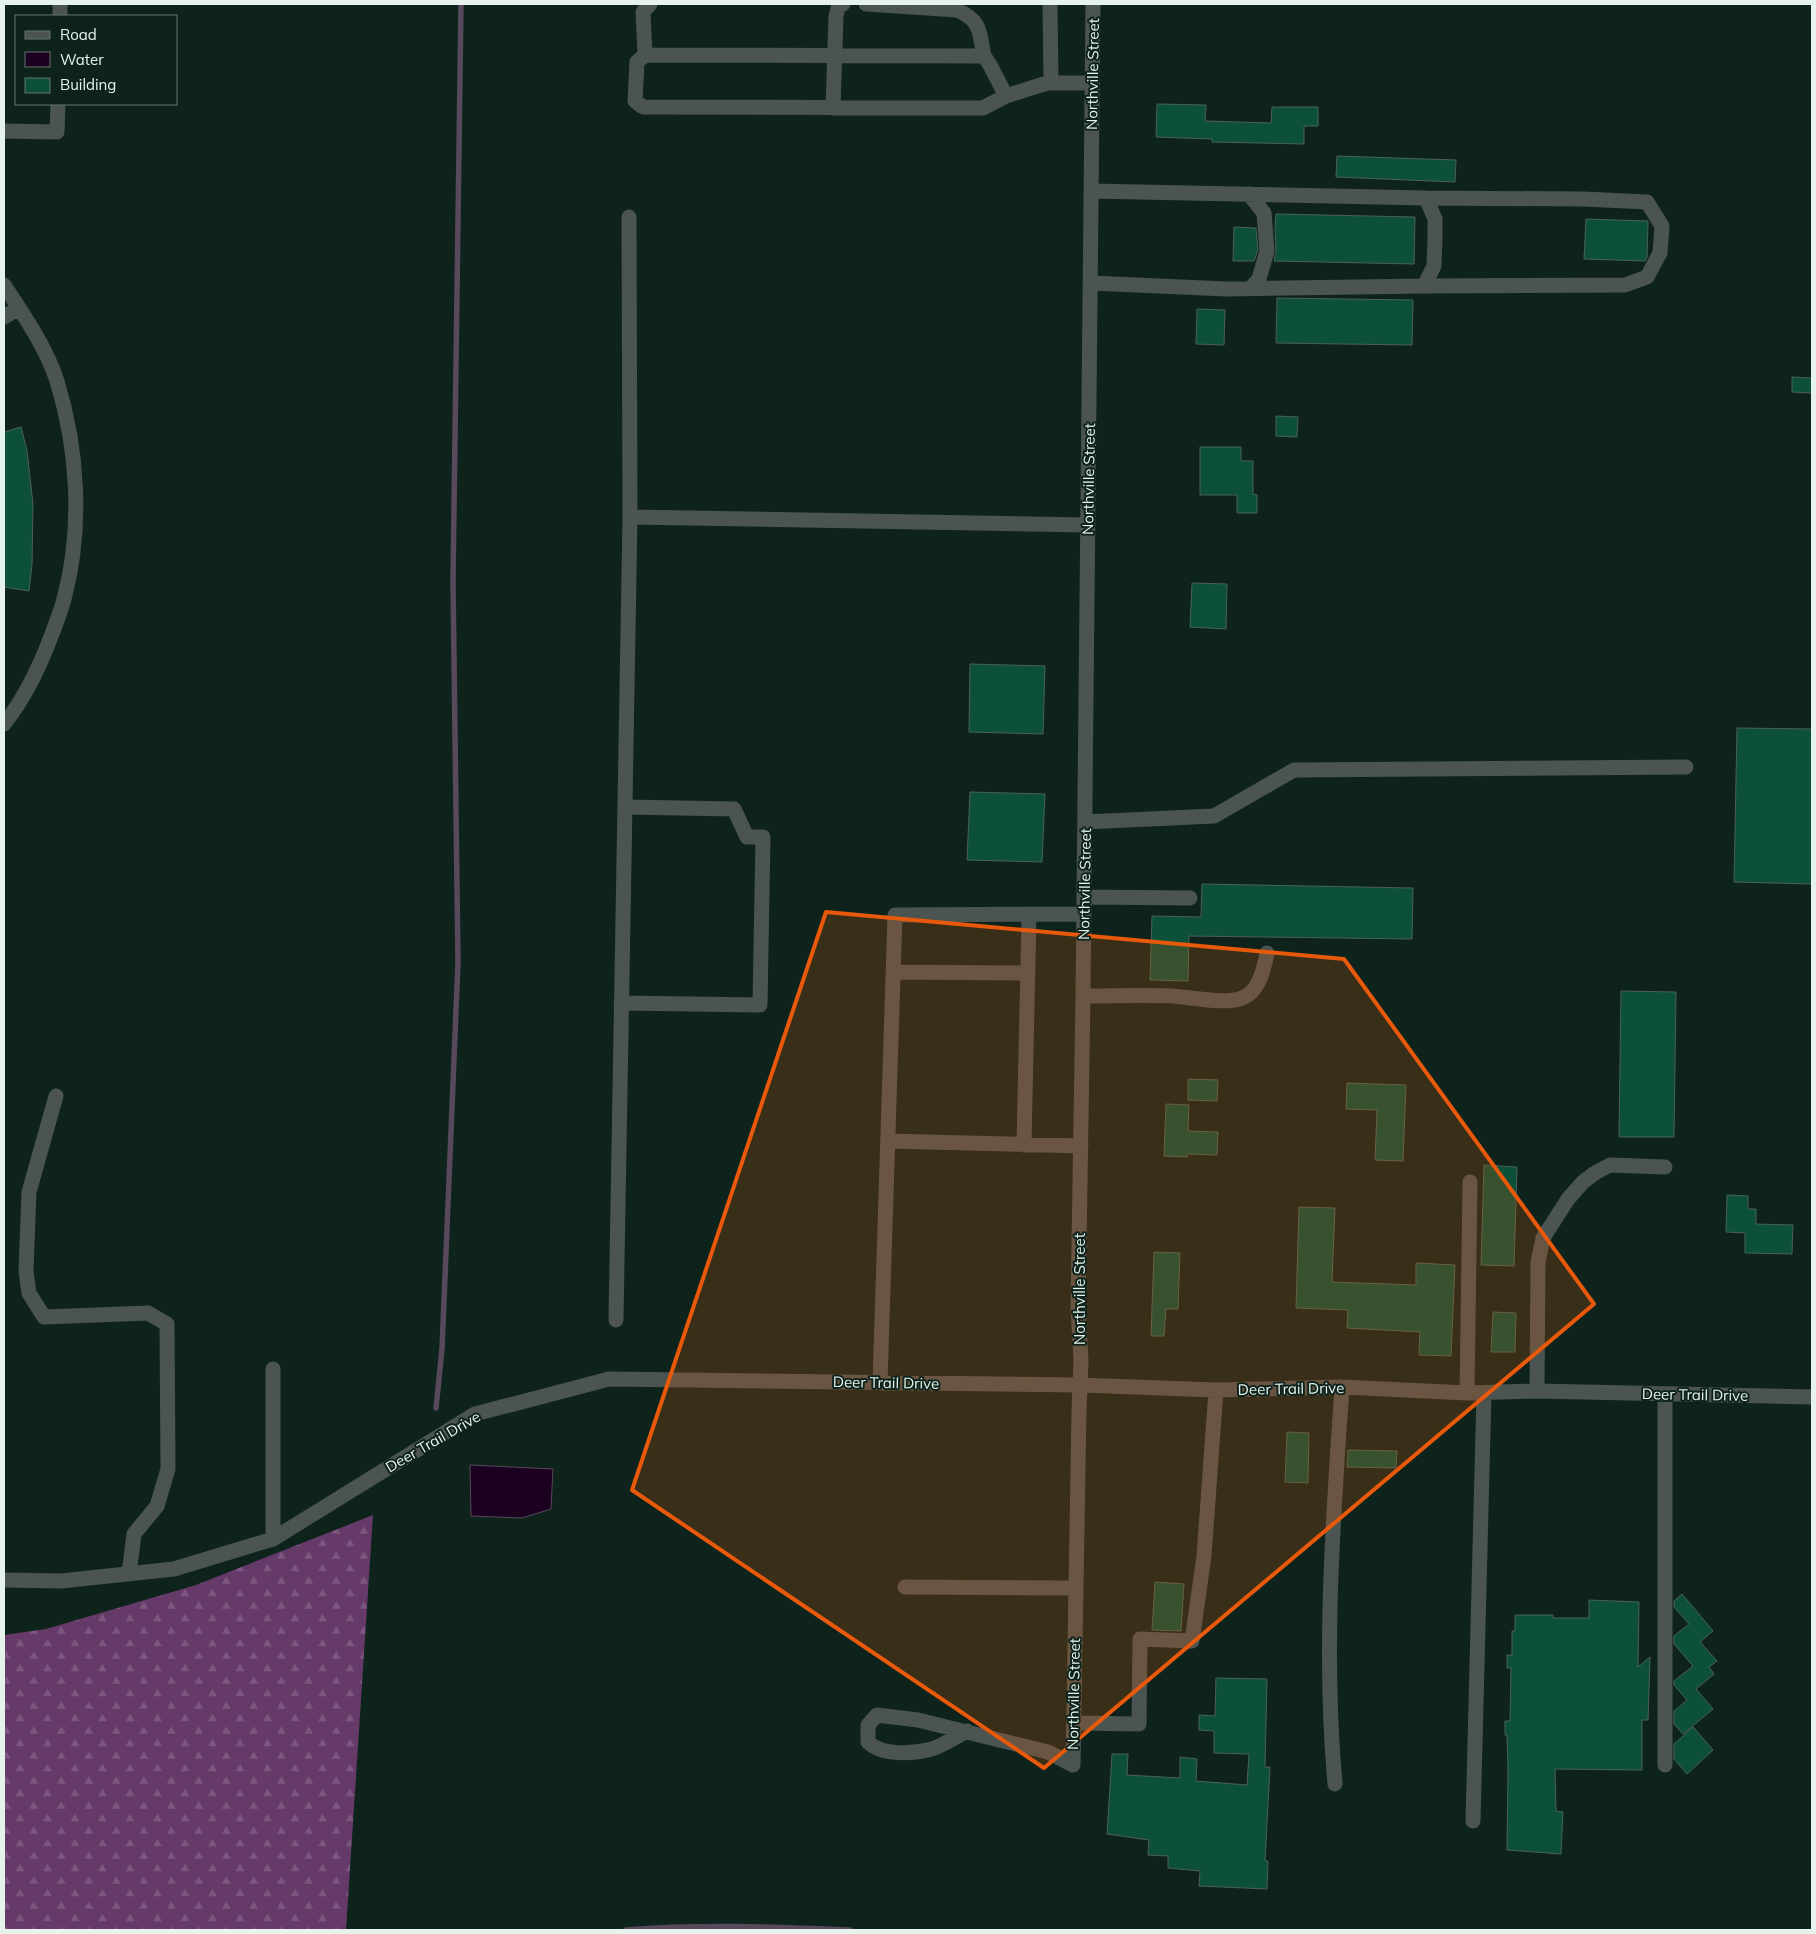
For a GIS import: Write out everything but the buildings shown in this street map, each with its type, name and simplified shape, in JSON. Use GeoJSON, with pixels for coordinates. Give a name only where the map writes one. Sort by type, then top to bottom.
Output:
{"type":"FeatureCollection","features":[{"type":"Feature","properties":{"kind":"street"},"geometry":{"type":"LineString","coordinates":[[645,55],[643,12],[650,4]]}},
{"type":"Feature","properties":{"kind":"street"},"geometry":{"type":"LineString","coordinates":[[826,4],[841,4],[836,16],[833,108]]}},
{"type":"Feature","properties":{"kind":"street"},"geometry":{"type":"LineString","coordinates":[[866,4],[957,10],[971,17],[979,29],[984,56],[1006,96]]}},
{"type":"Feature","properties":{"kind":"street"},"geometry":{"type":"LineString","coordinates":[[1050,4],[1051,83]]}},
{"type":"Feature","properties":{"kind":"street","name":"Northville Street"},"geometry":{"type":"LineString","coordinates":[[967,1731],[1048,1752],[1073,1765],[1081,1360],[1078,1308],[1082,1146],[1093,4]]}},
{"type":"Feature","properties":{"kind":"street"},"geometry":{"type":"LineString","coordinates":[[984,56],[645,55],[636,62],[635,101],[643,107],[983,108],[1006,96],[1051,83],[1092,82]]}},
{"type":"Feature","properties":{"kind":"street"},"geometry":{"type":"LineString","coordinates":[[4,131],[57,132],[58,105]]}},
{"type":"Feature","properties":{"kind":"street"},"geometry":{"type":"LineString","coordinates":[[1091,191],[1426,198],[1584,199],[1647,202],[1662,226],[1660,253],[1647,277],[1625,285],[1251,288],[1091,283]]}},
{"type":"Feature","properties":{"kind":"street"},"geometry":{"type":"LineString","coordinates":[[1249,194],[1264,212],[1267,251],[1259,278],[1251,288]]}},
{"type":"Feature","properties":{"kind":"street"},"geometry":{"type":"LineString","coordinates":[[1424,286],[1434,266],[1435,239],[1435,219],[1426,198]]}},
{"type":"Feature","properties":{"kind":"street"},"geometry":{"type":"LineString","coordinates":[[616,1320],[630,517],[629,216]]}},
{"type":"Feature","properties":{"kind":"street"},"geometry":{"type":"LineString","coordinates":[[4,285],[33,330],[56,380],[70,438],[76,504],[75,544],[64,599],[41,664],[14,712],[4,724]]}},
{"type":"Feature","properties":{"kind":"street"},"geometry":{"type":"LineString","coordinates":[[4,317],[19,308]]}},
{"type":"Feature","properties":{"kind":"street"},"geometry":{"type":"LineString","coordinates":[[630,517],[1088,525]]}},
{"type":"Feature","properties":{"kind":"street"},"geometry":{"type":"LineString","coordinates":[[1085,822],[1214,816],[1294,770],[1686,767]]}},
{"type":"Feature","properties":{"kind":"street"},"geometry":{"type":"LineString","coordinates":[[621,1003],[760,1005],[762,838],[747,837],[734,809],[626,807]]}},
{"type":"Feature","properties":{"kind":"street"},"geometry":{"type":"LineString","coordinates":[[1084,897],[1190,898]]}},
{"type":"Feature","properties":{"kind":"street"},"geometry":{"type":"LineString","coordinates":[[1024,1145],[1029,914]]}},
{"type":"Feature","properties":{"kind":"street"},"geometry":{"type":"LineString","coordinates":[[880,1383],[895,915],[1084,914]]}},
{"type":"Feature","properties":{"kind":"street"},"geometry":{"type":"LineString","coordinates":[[1083,996],[1172,996],[1229,1001],[1243,998],[1256,985],[1264,968],[1267,953]]}},
{"type":"Feature","properties":{"kind":"street"},"geometry":{"type":"LineString","coordinates":[[894,972],[1028,973]]}},
{"type":"Feature","properties":{"kind":"street"},"geometry":{"type":"LineString","coordinates":[[56,1096],[29,1192],[26,1271],[29,1293],[44,1317],[148,1313],[167,1324],[168,1469],[157,1506],[134,1534],[129,1574]]}},
{"type":"Feature","properties":{"kind":"street"},"geometry":{"type":"LineString","coordinates":[[888,1141],[1082,1146]]}},
{"type":"Feature","properties":{"kind":"street"},"geometry":{"type":"LineString","coordinates":[[1536,1391],[1538,1262],[1543,1238],[1568,1199],[1583,1182],[1595,1173],[1610,1165],[1665,1167]]}},
{"type":"Feature","properties":{"kind":"street"},"geometry":{"type":"LineString","coordinates":[[1466,1393],[1470,1182]]}},
{"type":"Feature","properties":{"kind":"street"},"geometry":{"type":"LineString","coordinates":[[273,1370],[273,1539]]}},
{"type":"Feature","properties":{"kind":"street","name":"Deer Trail Drive"},"geometry":{"type":"LineString","coordinates":[[4,1580],[61,1581],[174,1569],[273,1539],[476,1414],[609,1379],[1080,1385],[1216,1390],[1342,1387],[1466,1393],[1536,1391],[1812,1397]]}},
{"type":"Feature","properties":{"kind":"street"},"geometry":{"type":"LineString","coordinates":[[1335,1784],[1331,1745],[1330,1567],[1342,1387]]}},
{"type":"Feature","properties":{"kind":"street"},"geometry":{"type":"LineString","coordinates":[[1074,1723],[1139,1724],[1140,1639],[1192,1641],[1204,1556],[1216,1390]]}},
{"type":"Feature","properties":{"kind":"street"},"geometry":{"type":"LineString","coordinates":[[1474,1821],[1484,1393]]}},
{"type":"Feature","properties":{"kind":"street"},"geometry":{"type":"LineString","coordinates":[[1665,1395],[1665,1765]]}},
{"type":"Feature","properties":{"kind":"street"},"geometry":{"type":"LineString","coordinates":[[905,1587],[1076,1588]]}},
{"type":"Feature","properties":{"kind":"street"},"geometry":{"type":"LineString","coordinates":[[877,1715],[918,1720],[967,1731],[932,1748],[895,1753],[873,1747],[868,1742],[868,1725],[877,1715]]}},
{"type":"Feature","properties":{"kind":"highlighted area"},"geometry":{"type":"Polygon","coordinates":[[[826,912],[1344,959],[1594,1304],[1044,1768],[632,1490],[826,912]]]}},
{"type":"Feature","properties":{"kind":"green space"},"geometry":{"type":"Polygon","coordinates":[[[373,1515],[346,1930],[4,1930],[4,1635],[46,1629],[196,1585],[373,1515]]]}},
{"type":"Feature","properties":{"kind":"water"},"geometry":{"type":"Polygon","coordinates":[[[470,1465],[553,1469],[551,1509],[522,1518],[471,1516],[470,1465]]]}},
{"type":"Feature","properties":{"kind":"waterway"},"geometry":{"type":"LineString","coordinates":[[436,1408],[442,1349],[458,963],[453,581],[461,4]]}},
{"type":"Feature","properties":{"kind":"waterway"},"geometry":{"type":"LineString","coordinates":[[626,1930],[710,1927],[850,1930]]}}]}
